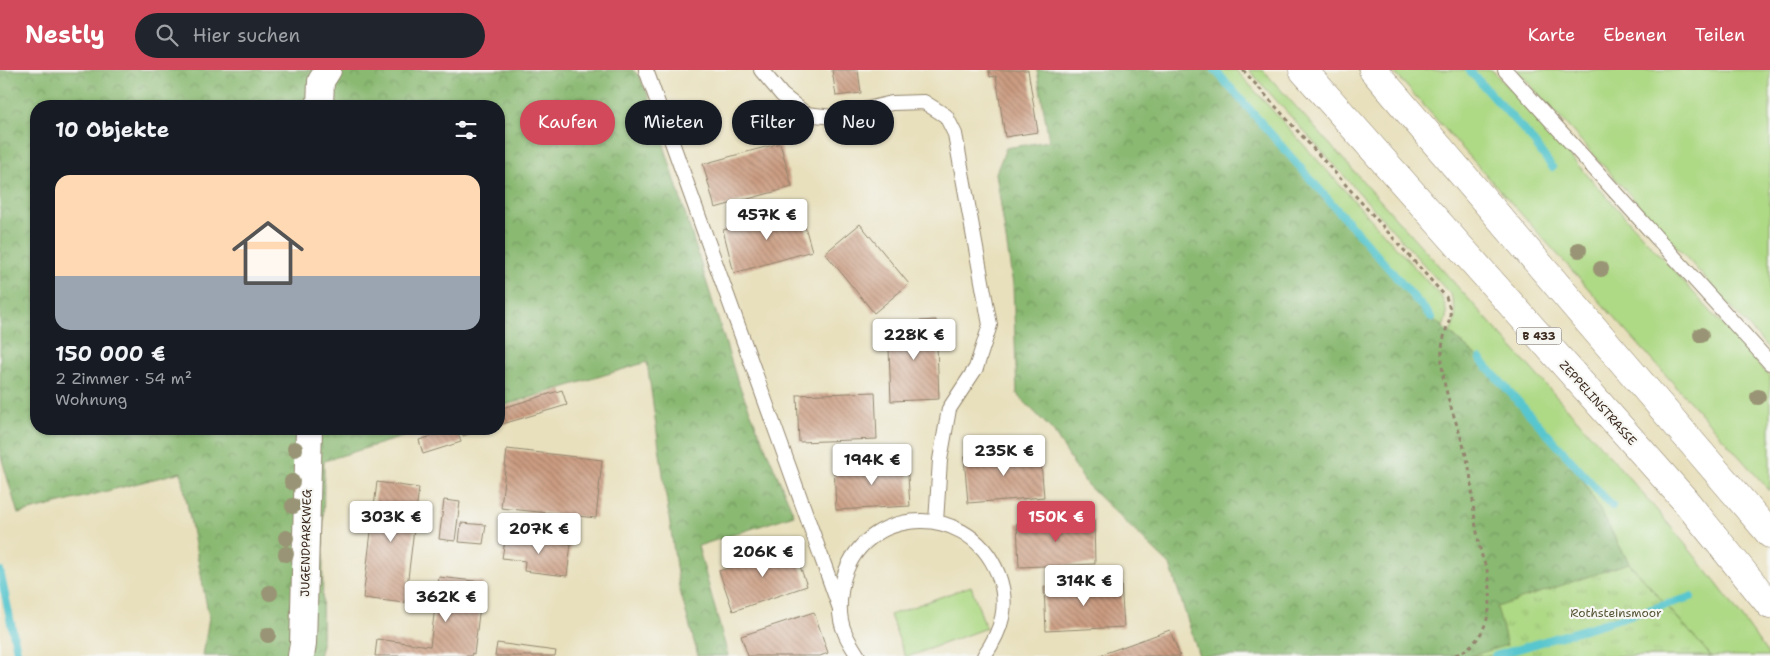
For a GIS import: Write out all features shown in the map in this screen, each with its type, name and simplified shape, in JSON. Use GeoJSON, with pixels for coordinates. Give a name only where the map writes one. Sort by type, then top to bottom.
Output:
{"type":"FeatureCollection","features":[{"type":"Feature","properties":{"kind":"highway","name":"ZEPPELINSTRASSE"},"geometry":{"type":"LineString","coordinates":[[1303,70],[1683,498],[1770,605]]}},
{"type":"Feature","properties":{"kind":"highway"},"geometry":{"type":"LineString","coordinates":[[1373,70],[1770,534]]}},
{"type":"Feature","properties":{"kind":"street"},"geometry":{"type":"LineString","coordinates":[[320,100],[321,81],[328,70]]}},
{"type":"Feature","properties":{"kind":"street","name":"JUGENDPARKWEG"},"geometry":{"type":"LineString","coordinates":[[301,656],[303,644],[309,435]]}},
{"type":"Feature","properties":{"kind":"lane"},"geometry":{"type":"LineString","coordinates":[[646,70],[839,606],[844,633],[858,656]]}},
{"type":"Feature","properties":{"kind":"lane"},"geometry":{"type":"LineString","coordinates":[[761,70],[782,95],[806,114],[833,117],[892,103],[924,102],[946,116],[955,134],[990,325],[976,368],[949,409],[940,460],[936,522]]}},
{"type":"Feature","properties":{"kind":"lane"},"geometry":{"type":"LineString","coordinates":[[1505,70],[1770,363]]}},
{"type":"Feature","properties":{"kind":"lane"},"geometry":{"type":"LineString","coordinates":[[839,606],[842,579],[854,554],[873,535],[898,523],[925,520],[952,526],[975,540],[992,560],[1002,585],[1004,613],[996,639],[984,656]]}},
{"type":"Feature","properties":{"kind":"path"},"geometry":{"type":"LineString","coordinates":[[1242,70],[1446,297],[1450,308],[1451,320],[1444,337],[1442,360],[1445,386],[1468,459],[1473,487],[1475,520],[1488,574],[1490,593],[1489,610],[1484,630],[1474,644],[1462,653],[1452,656]]}},
{"type":"Feature","properties":{"kind":"green space"},"geometry":{"type":"Polygon","coordinates":[[[0,70],[633,70],[639,76],[650,100],[625,100],[625,145],[664,145],[737,380],[794,515],[698,546],[728,656],[698,656],[679,587],[647,362],[505,405],[505,100],[30,100],[30,435],[408,435],[324,461],[322,645],[319,656],[203,656],[209,617],[181,472],[18,514],[0,453],[0,70]]]}},
{"type":"Feature","properties":{"kind":"green space"},"geometry":{"type":"Polygon","coordinates":[[[1037,70],[1215,70],[1432,318],[1480,359],[1573,462],[1629,563],[1711,656],[1199,656],[1170,565],[1087,485],[1053,431],[1017,394],[1013,285],[996,173],[1006,148],[1049,141],[1037,70]]]}},
{"type":"Feature","properties":{"kind":"green space"},"geometry":{"type":"Polygon","coordinates":[[[1214,70],[1236,70],[1442,298],[1446,313],[1443,327],[1432,318],[1214,70]]]}},
{"type":"Feature","properties":{"kind":"green space"},"geometry":{"type":"Polygon","coordinates":[[[1249,70],[1263,70],[1597,442],[1687,546],[1769,656],[1711,656],[1629,563],[1573,462],[1480,359],[1450,333],[1455,314],[1451,295],[1249,70]]]}},
{"type":"Feature","properties":{"kind":"green space"},"geometry":{"type":"Polygon","coordinates":[[[1392,70],[1492,70],[1770,377],[1770,491],[1392,70]]]}},
{"type":"Feature","properties":{"kind":"green space"},"geometry":{"type":"Polygon","coordinates":[[[1517,70],[1770,70],[1770,350],[1517,70]]]}},
{"type":"Feature","properties":{"kind":"green space","name":"Rothsteinsmoor"},"geometry":{"type":"Polygon","coordinates":[[[1629,563],[1711,656],[1471,656],[1507,645],[1497,607],[1629,563]]]}},
{"type":"Feature","properties":{"kind":"green space"},"geometry":{"type":"Polygon","coordinates":[[[971,586],[986,628],[910,656],[905,656],[890,615],[971,586]]]}},
{"type":"Feature","properties":{"kind":"building"},"geometry":{"type":"Polygon","coordinates":[[[832,70],[858,70],[861,93],[836,96],[832,70]]]}},
{"type":"Feature","properties":{"kind":"building"},"geometry":{"type":"Polygon","coordinates":[[[989,70],[1028,70],[1038,132],[1005,137],[996,76],[990,77],[989,70]]]}},
{"type":"Feature","properties":{"kind":"building"},"geometry":{"type":"Polygon","coordinates":[[[773,145],[781,145],[792,187],[715,208],[703,164],[773,145]]]}},
{"type":"Feature","properties":{"kind":"building"},"geometry":{"type":"Polygon","coordinates":[[[800,209],[812,251],[734,273],[723,230],[800,209]]]}},
{"type":"Feature","properties":{"kind":"building"},"geometry":{"type":"Polygon","coordinates":[[[860,224],[909,284],[874,313],[825,253],[860,224]]]}},
{"type":"Feature","properties":{"kind":"building"},"geometry":{"type":"Polygon","coordinates":[[[936,320],[939,399],[891,401],[888,323],[936,320]]]}},
{"type":"Feature","properties":{"kind":"building"},"geometry":{"type":"Polygon","coordinates":[[[562,390],[567,405],[505,423],[505,407],[562,390]]]}},
{"type":"Feature","properties":{"kind":"building"},"geometry":{"type":"Polygon","coordinates":[[[875,392],[877,439],[799,442],[797,395],[875,392]]]}},
{"type":"Feature","properties":{"kind":"building"},"geometry":{"type":"Polygon","coordinates":[[[435,435],[459,435],[461,442],[423,454],[419,440],[435,435]]]}},
{"type":"Feature","properties":{"kind":"building"},"geometry":{"type":"Polygon","coordinates":[[[507,449],[602,460],[596,518],[501,508],[507,449]]]}},
{"type":"Feature","properties":{"kind":"building"},"geometry":{"type":"Polygon","coordinates":[[[1040,451],[1044,497],[968,503],[964,457],[1040,451]]]}},
{"type":"Feature","properties":{"kind":"building"},"geometry":{"type":"Polygon","coordinates":[[[907,461],[910,506],[836,510],[834,465],[907,461]]]}},
{"type":"Feature","properties":{"kind":"building"},"geometry":{"type":"Polygon","coordinates":[[[377,482],[419,488],[405,603],[363,598],[377,482]]]}},
{"type":"Feature","properties":{"kind":"building"},"geometry":{"type":"Polygon","coordinates":[[[444,500],[460,502],[455,541],[439,539],[444,500]]]}},
{"type":"Feature","properties":{"kind":"building"},"geometry":{"type":"Polygon","coordinates":[[[1094,520],[1095,564],[1019,567],[1017,523],[1094,520]]]}},
{"type":"Feature","properties":{"kind":"building"},"geometry":{"type":"Polygon","coordinates":[[[461,523],[486,525],[483,544],[459,542],[461,523]]]}},
{"type":"Feature","properties":{"kind":"building"},"geometry":{"type":"Polygon","coordinates":[[[506,535],[571,544],[567,576],[524,571],[525,561],[502,558],[506,535]]]}},
{"type":"Feature","properties":{"kind":"building"},"geometry":{"type":"Polygon","coordinates":[[[793,546],[807,586],[733,611],[719,571],[793,546]]]}},
{"type":"Feature","properties":{"kind":"building"},"geometry":{"type":"Polygon","coordinates":[[[439,577],[483,582],[474,654],[472,653],[471,656],[375,656],[377,639],[430,646],[439,577]]]}},
{"type":"Feature","properties":{"kind":"building"},"geometry":{"type":"Polygon","coordinates":[[[1121,582],[1124,627],[1046,631],[1044,587],[1121,582]]]}},
{"type":"Feature","properties":{"kind":"building"},"geometry":{"type":"Polygon","coordinates":[[[814,612],[828,653],[820,656],[748,656],[741,636],[814,612]]]}},
{"type":"Feature","properties":{"kind":"building"},"geometry":{"type":"Polygon","coordinates":[[[1170,630],[1180,656],[1097,656],[1170,630]]]}},
{"type":"Feature","properties":{"kind":"building"},"geometry":{"type":"Polygon","coordinates":[[[497,643],[556,651],[555,656],[495,656],[497,643]]]}},
{"type":"Feature","properties":{"kind":"waterway"},"geometry":{"type":"LineString","coordinates":[[1215,70],[1432,318]]}},
{"type":"Feature","properties":{"kind":"waterway"},"geometry":{"type":"LineString","coordinates":[[1469,70],[1530,137],[1552,167]]}},
{"type":"Feature","properties":{"kind":"waterway"},"geometry":{"type":"LineString","coordinates":[[1480,359],[1612,506]]}},
{"type":"Feature","properties":{"kind":"waterway"},"geometry":{"type":"LineString","coordinates":[[0,571],[18,656]]}},
{"type":"Feature","properties":{"kind":"waterway"},"geometry":{"type":"LineString","coordinates":[[1495,656],[1691,597]]}}]}
